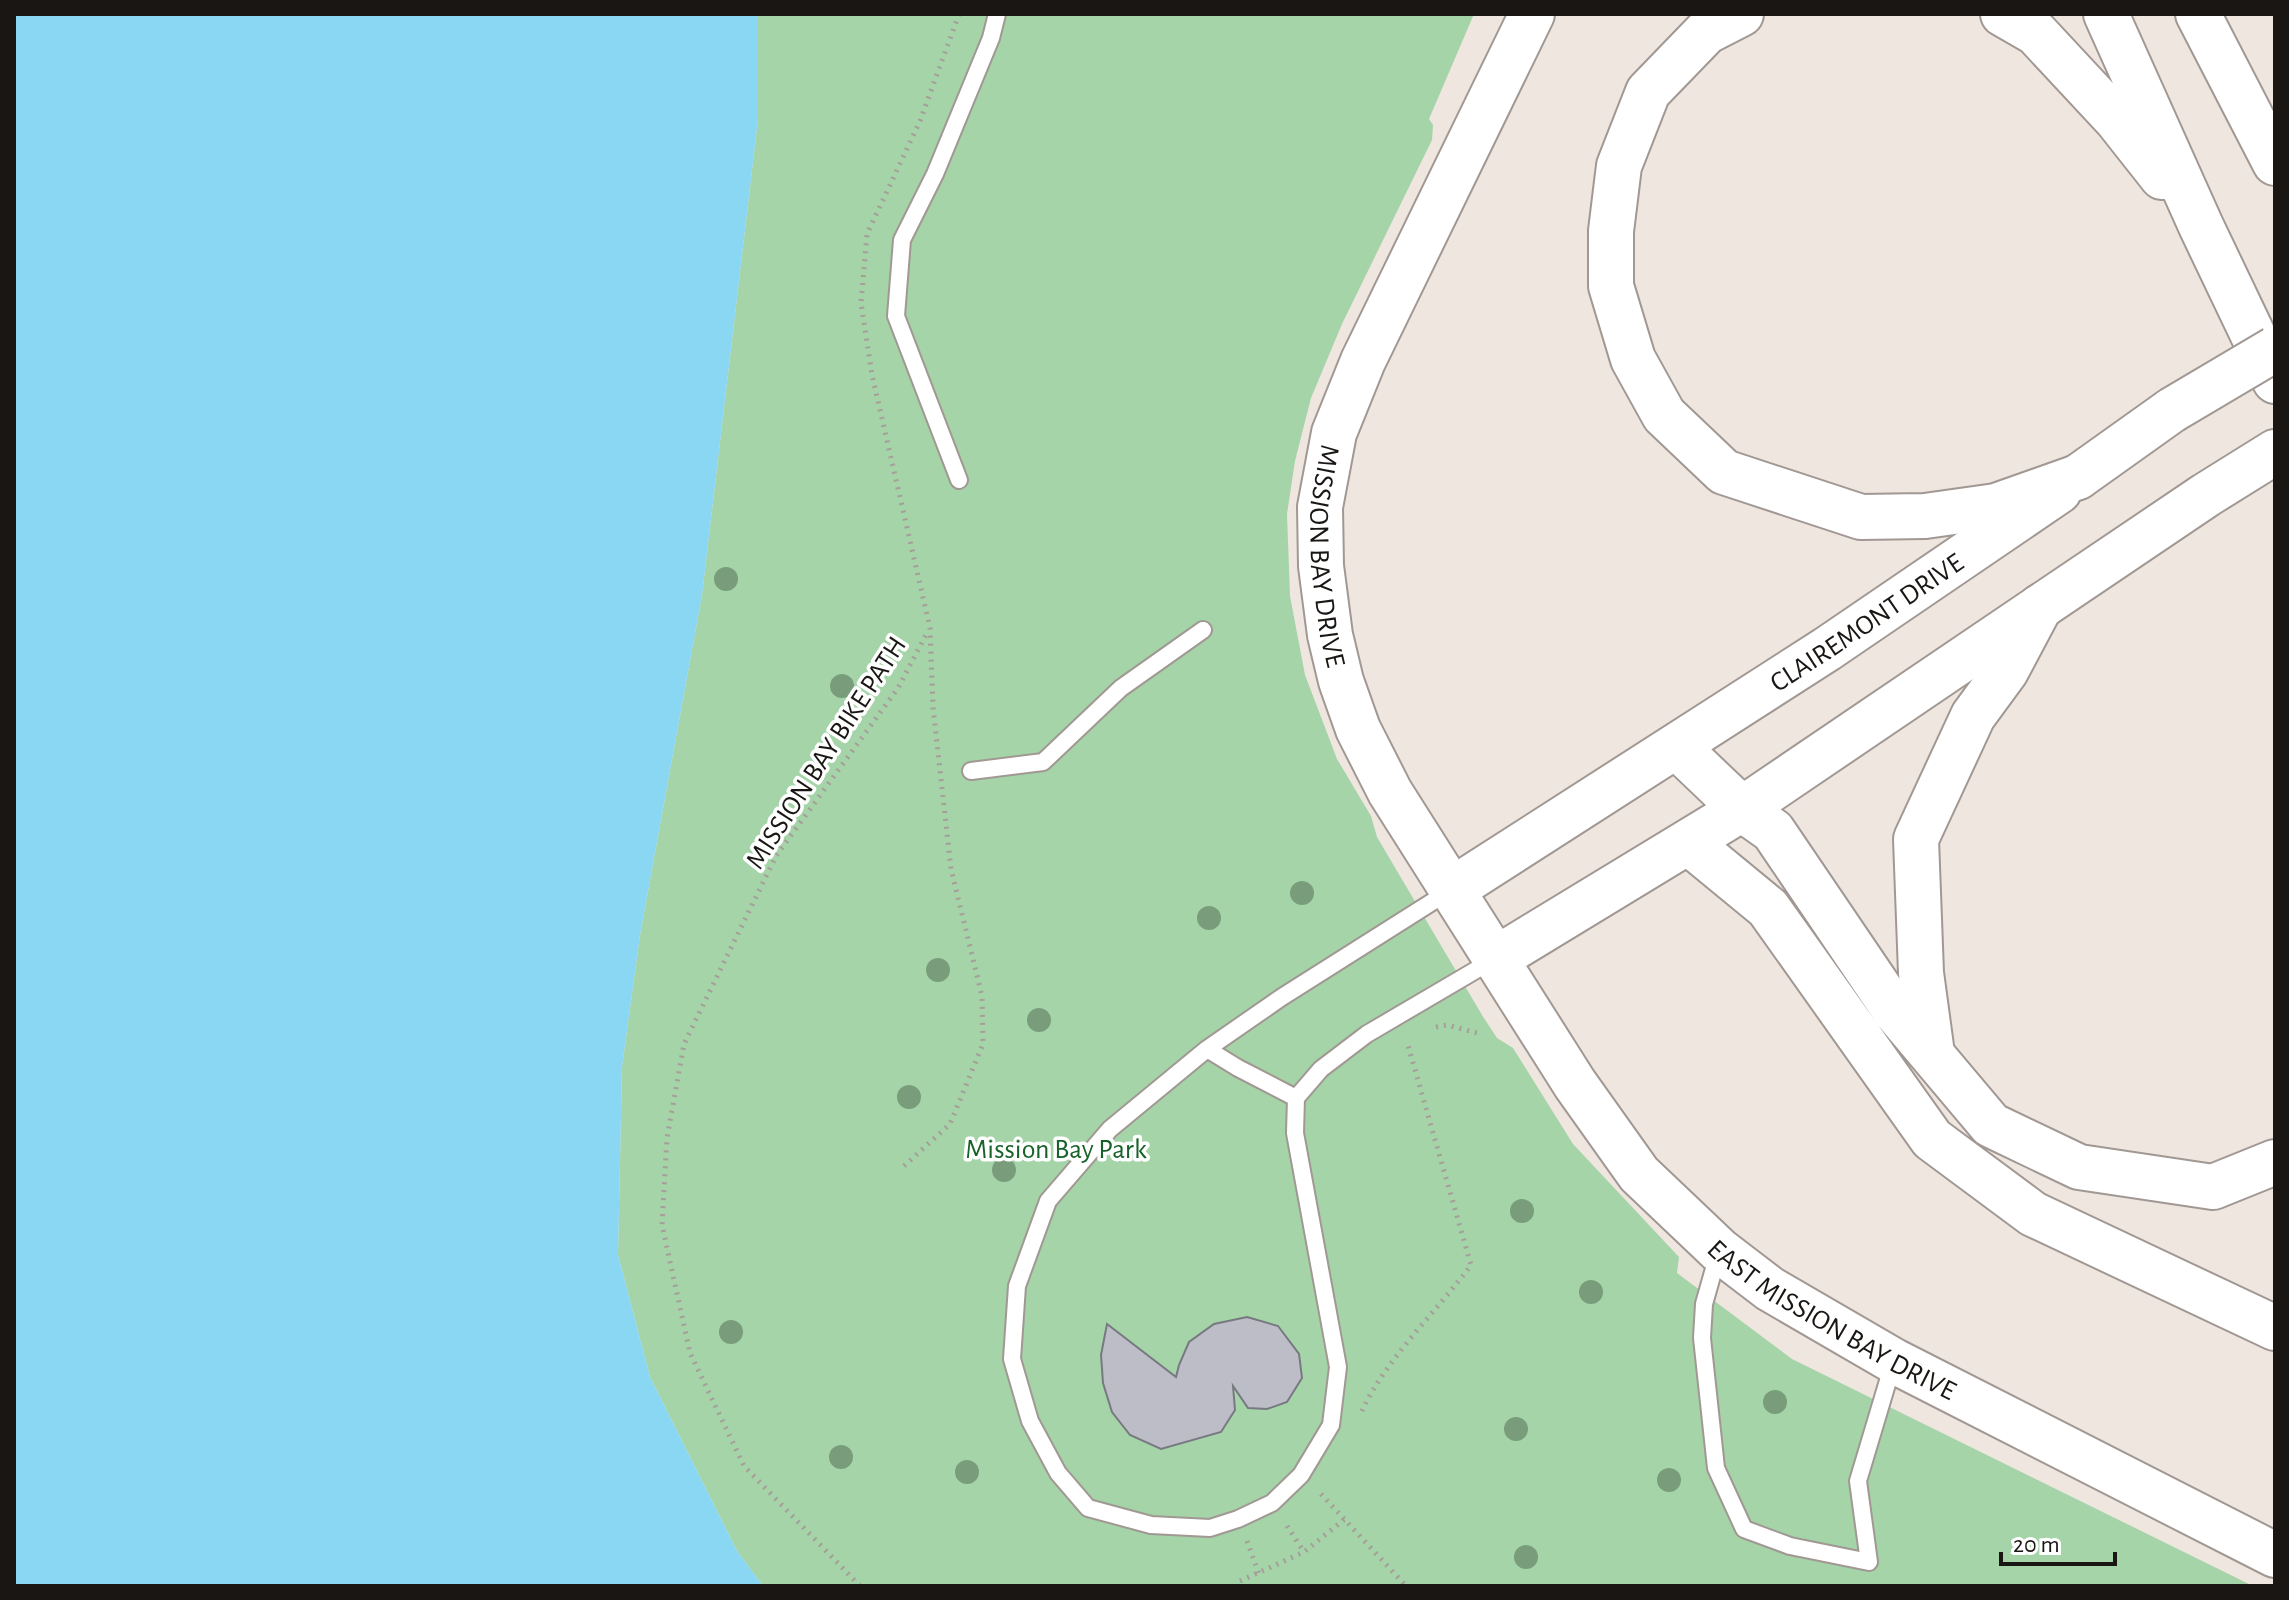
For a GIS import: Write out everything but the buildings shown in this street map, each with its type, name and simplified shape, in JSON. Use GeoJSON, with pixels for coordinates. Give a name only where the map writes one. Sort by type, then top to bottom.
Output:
{"type":"FeatureCollection","features":[{"type":"Feature","properties":{"kind":"main road","name":"MISSION BAY DRIVE"},"geometry":{"type":"LineString","coordinates":[[1497,958],[1390,792],[1358,729],[1330,635],[1321,566],[1320,507],[1334,433],[1363,361],[1532,14]]}},
{"type":"Feature","properties":{"kind":"main road"},"geometry":{"type":"LineString","coordinates":[[1741,14],[1706,32],[1648,92],[1619,166],[1611,231],[1611,286],[1633,359],[1664,415],[1724,472],[1861,517],[1925,516],[1996,506],[2078,477]]}},
{"type":"Feature","properties":{"kind":"main road"},"geometry":{"type":"LineString","coordinates":[[2003,14],[2036,33],[2117,120],[2201,226]]}},
{"type":"Feature","properties":{"kind":"main road"},"geometry":{"type":"LineString","coordinates":[[2106,14],[2275,381]]}},
{"type":"Feature","properties":{"kind":"main road"},"geometry":{"type":"LineString","coordinates":[[2198,14],[2275,163]]}},
{"type":"Feature","properties":{"kind":"main road","name":"CLAIREMONT DRIVE"},"geometry":{"type":"LineString","coordinates":[[1453,889],[1677,747],[2078,477],[2172,410],[2275,349]]}},
{"type":"Feature","properties":{"kind":"main road"},"geometry":{"type":"LineString","coordinates":[[1497,958],[1742,809],[2206,495],[2275,452]]}},
{"type":"Feature","properties":{"kind":"main road"},"geometry":{"type":"LineString","coordinates":[[1932,1054],[1921,973],[1916,839],[1973,716],[2006,671],[2040,607]]}},
{"type":"Feature","properties":{"kind":"main road"},"geometry":{"type":"LineString","coordinates":[[1677,747],[1742,809],[1773,831],[1895,1011],[1991,1125],[2079,1167],[2213,1187],[2275,1162]]}},
{"type":"Feature","properties":{"kind":"main road"},"geometry":{"type":"LineString","coordinates":[[1689,843],[1768,908],[1932,1139],[2033,1214],[2275,1328]]}},
{"type":"Feature","properties":{"kind":"main road","name":"EAST MISSION BAY DRIVE"},"geometry":{"type":"LineString","coordinates":[[1497,958],[1575,1084],[1639,1174],[1719,1250],[1770,1289],[1894,1361],[2275,1555]]}},
{"type":"Feature","properties":{"kind":"lane"},"geometry":{"type":"LineString","coordinates":[[959,480],[896,316],[898,286],[902,240],[935,174],[991,38],[997,14]]}},
{"type":"Feature","properties":{"kind":"lane"},"geometry":{"type":"LineString","coordinates":[[971,771],[1043,762],[1121,688],[1203,630]]}},
{"type":"Feature","properties":{"kind":"lane"},"geometry":{"type":"LineString","coordinates":[[1453,889],[1282,997],[1207,1049],[1110,1129],[1048,1201],[1017,1286],[1012,1359],[1030,1421],[1058,1473],[1088,1508],[1151,1525],[1210,1528],[1272,1503],[1301,1475],[1331,1425],[1338,1367],[1295,1133],[1296,1098],[1321,1069],[1367,1034],[1497,958]]}},
{"type":"Feature","properties":{"kind":"lane"},"geometry":{"type":"LineString","coordinates":[[1207,1049],[1296,1098]]}},
{"type":"Feature","properties":{"kind":"lane"},"geometry":{"type":"LineString","coordinates":[[1719,1250],[1704,1304],[1702,1338],[1716,1468],[1744,1529],[1790,1546],[1869,1562],[1858,1481],[1894,1361]]}},
{"type":"Feature","properties":{"kind":"path","name":"MISSION BAY BIKE PATH"},"geometry":{"type":"LineString","coordinates":[[860,1586],[744,1466],[690,1353],[662,1225],[667,1138],[684,1044],[769,869],[898,688],[930,628],[933,707],[951,869],[982,996],[983,1044],[950,1124],[904,1166]]}},
{"type":"Feature","properties":{"kind":"path"},"geometry":{"type":"LineString","coordinates":[[1425,1030],[1447,1025],[1477,1033]]}},
{"type":"Feature","properties":{"kind":"path"},"geometry":{"type":"LineString","coordinates":[[1360,1415],[1407,1341],[1444,1301],[1471,1265],[1406,1041],[1416,1036]]}},
{"type":"Feature","properties":{"kind":"path"},"geometry":{"type":"LineString","coordinates":[[1311,1498],[1318,1490],[1406,1586]]}},
{"type":"Feature","properties":{"kind":"path"},"geometry":{"type":"LineString","coordinates":[[1240,1581],[1304,1552],[1346,1518]]}},
{"type":"Feature","properties":{"kind":"green space","name":"Mission Bay Park"},"geometry":{"type":"Polygon","coordinates":[[[758,14],[1474,14],[1429,119],[1433,125],[1432,140],[1342,324],[1311,398],[1295,461],[1287,514],[1290,596],[1305,675],[1337,759],[1371,816],[1377,837],[1497,1038],[1513,1048],[1573,1144],[1679,1257],[1677,1273],[1792,1359],[2253,1586],[763,1586],[737,1551],[650,1377],[618,1255],[622,1067],[640,935],[702,595],[758,119],[758,14]]]}},
{"type":"Feature","properties":{"kind":"water"},"geometry":{"type":"Polygon","coordinates":[[[14,14],[758,14],[758,119],[702,595],[640,935],[622,1067],[618,1255],[650,1377],[737,1551],[763,1586],[14,1586],[14,14]]]}}]}
